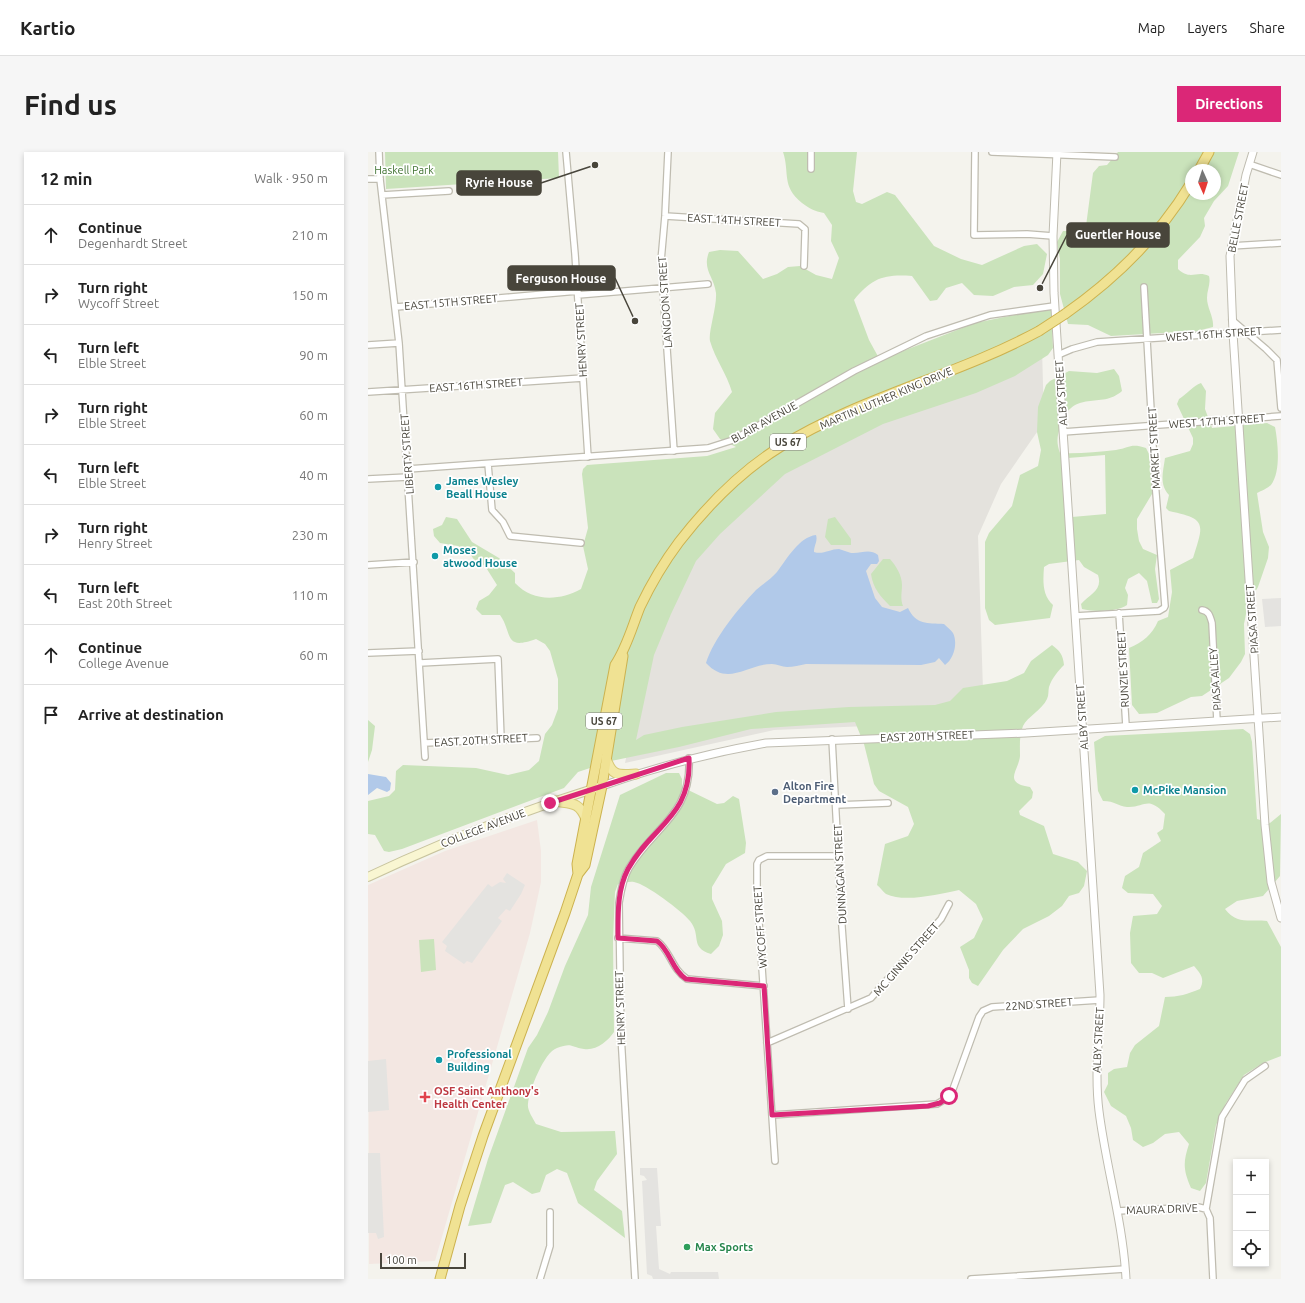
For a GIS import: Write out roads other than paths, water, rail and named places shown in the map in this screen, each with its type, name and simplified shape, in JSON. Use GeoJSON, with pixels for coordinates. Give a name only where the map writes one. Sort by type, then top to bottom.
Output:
{"type":"FeatureCollection","features":[{"type":"Feature","properties":{"kind":"highway"},"geometry":{"type":"LineString","coordinates":[[1202,164],[1209,152]]}},
{"type":"Feature","properties":{"kind":"highway","name":"MARTIN LUTHER KING DRIVE"},"geometry":{"type":"LineString","coordinates":[[623,654],[646,596],[672,553],[715,501],[743,474],[761,460],[798,436],[841,416],[1003,349],[1039,331],[1101,287],[1132,259],[1160,228],[1185,192]]}},
{"type":"Feature","properties":{"kind":"highway","name":"US 67"},"geometry":{"type":"LineString","coordinates":[[440,1279],[460,1206],[483,1136],[578,874],[584,865],[602,786],[623,654]]}},
{"type":"Feature","properties":{"kind":"highway","name":"US 67"},"geometry":{"type":"LineString","coordinates":[[578,874],[577,864],[615,665],[623,654]]}},
{"type":"Feature","properties":{"kind":"main road"},"geometry":{"type":"LineString","coordinates":[[606,758],[610,770],[615,773],[636,774]]}},
{"type":"Feature","properties":{"kind":"main road","name":"COLLEGE AVENUE"},"geometry":{"type":"LineString","coordinates":[[368,877],[438,845],[602,786]]}},
{"type":"Feature","properties":{"kind":"main road"},"geometry":{"type":"LineString","coordinates":[[554,802],[576,804],[586,819]]}},
{"type":"Feature","properties":{"kind":"street","name":"LIBERTY STREET"},"geometry":{"type":"LineString","coordinates":[[379,152],[380,179],[399,343],[414,562],[425,758]]}},
{"type":"Feature","properties":{"kind":"street","name":"HENRY STREET"},"geometry":{"type":"LineString","coordinates":[[566,152],[578,293],[588,457]]}},
{"type":"Feature","properties":{"kind":"street","name":"LANGDON STREET"},"geometry":{"type":"LineString","coordinates":[[668,152],[661,261],[674,451]]}},
{"type":"Feature","properties":{"kind":"street"},"geometry":{"type":"LineString","coordinates":[[811,169],[812,152]]}},
{"type":"Feature","properties":{"kind":"street"},"geometry":{"type":"LineString","coordinates":[[975,152],[974,235],[1026,234],[1053,236]]}},
{"type":"Feature","properties":{"kind":"street"},"geometry":{"type":"LineString","coordinates":[[992,152],[1057,153],[1115,158]]}},
{"type":"Feature","properties":{"kind":"street","name":"BELLE STREET"},"geometry":{"type":"LineString","coordinates":[[1232,320],[1231,246],[1253,152]]}},
{"type":"Feature","properties":{"kind":"street","name":"ALBY STREET"},"geometry":{"type":"LineString","coordinates":[[1057,153],[1053,236],[1054,306],[1100,1000],[1096,1057],[1097,1088],[1103,1138],[1118,1211],[1126,1279]]}},
{"type":"Feature","properties":{"kind":"street"},"geometry":{"type":"LineString","coordinates":[[1249,164],[1281,175]]}},
{"type":"Feature","properties":{"kind":"street"},"geometry":{"type":"LineString","coordinates":[[368,179],[380,179]]}},
{"type":"Feature","properties":{"kind":"street"},"geometry":{"type":"LineString","coordinates":[[382,195],[449,191]]}},
{"type":"Feature","properties":{"kind":"street","name":"EAST 14TH STREET"},"geometry":{"type":"LineString","coordinates":[[665,216],[791,223],[802,226],[806,234],[804,266]]}},
{"type":"Feature","properties":{"kind":"street"},"geometry":{"type":"LineString","coordinates":[[1231,246],[1281,243]]}},
{"type":"Feature","properties":{"kind":"street","name":"EAST 15TH STREET"},"geometry":{"type":"LineString","coordinates":[[396,307],[708,284]]}},
{"type":"Feature","properties":{"kind":"street","name":"MARKET STREET"},"geometry":{"type":"LineString","coordinates":[[1119,613],[1159,611],[1164,608],[1146,339],[1144,287]]}},
{"type":"Feature","properties":{"kind":"street","name":"BLAIR AVENUE"},"geometry":{"type":"LineString","coordinates":[[408,469],[708,448],[733,440],[854,370],[896,349],[950,327],[1005,312],[1054,306]]}},
{"type":"Feature","properties":{"kind":"street"},"geometry":{"type":"LineString","coordinates":[[1232,320],[1277,360],[1281,408]]}},
{"type":"Feature","properties":{"kind":"street","name":"PIASA STREET"},"geometry":{"type":"LineString","coordinates":[[1232,320],[1269,865],[1273,890],[1281,915]]}},
{"type":"Feature","properties":{"kind":"street","name":"WEST 16TH STREET"},"geometry":{"type":"LineString","coordinates":[[1146,339],[1281,330]]}},
{"type":"Feature","properties":{"kind":"street"},"geometry":{"type":"LineString","coordinates":[[1058,355],[1088,344],[1146,339]]}},
{"type":"Feature","properties":{"kind":"street"},"geometry":{"type":"LineString","coordinates":[[368,344],[399,343]]}},
{"type":"Feature","properties":{"kind":"street","name":"EAST 16TH STREET"},"geometry":{"type":"LineString","coordinates":[[368,392],[583,378]]}},
{"type":"Feature","properties":{"kind":"street","name":"WEST 17TH STREET"},"geometry":{"type":"LineString","coordinates":[[1063,432],[1281,416]]}},
{"type":"Feature","properties":{"kind":"street"},"geometry":{"type":"LineString","coordinates":[[488,464],[492,510],[503,522],[510,536],[581,543]]}},
{"type":"Feature","properties":{"kind":"street"},"geometry":{"type":"LineString","coordinates":[[368,479],[408,477]]}},
{"type":"Feature","properties":{"kind":"street"},"geometry":{"type":"LineString","coordinates":[[368,565],[414,562]]}},
{"type":"Feature","properties":{"kind":"street","name":"PIASA ALLEY"},"geometry":{"type":"LineString","coordinates":[[1202,610],[1209,614],[1212,622],[1218,721]]}},
{"type":"Feature","properties":{"kind":"street"},"geometry":{"type":"LineString","coordinates":[[1075,616],[1119,613]]}},
{"type":"Feature","properties":{"kind":"street","name":"RUNZIE STREET"},"geometry":{"type":"LineString","coordinates":[[1119,613],[1126,726]]}},
{"type":"Feature","properties":{"kind":"street"},"geometry":{"type":"LineString","coordinates":[[368,652],[419,651]]}},
{"type":"Feature","properties":{"kind":"street"},"geometry":{"type":"LineString","coordinates":[[420,663],[498,660],[501,739]]}},
{"type":"Feature","properties":{"kind":"street","name":"EAST 20TH STREET"},"geometry":{"type":"LineString","coordinates":[[602,786],[689,758],[766,743],[832,739],[1082,730],[1281,717]]}},
{"type":"Feature","properties":{"kind":"street","name":"EAST 20TH STREET"},"geometry":{"type":"LineString","coordinates":[[425,743],[537,738]]}},
{"type":"Feature","properties":{"kind":"street","name":"DUNNAGAN STREET"},"geometry":{"type":"LineString","coordinates":[[832,739],[848,1009]]}},
{"type":"Feature","properties":{"kind":"street","name":"HENRY STREET"},"geometry":{"type":"LineString","coordinates":[[635,1279],[621,1035],[618,938],[619,903],[625,876],[634,860],[679,806],[689,777],[689,758]]}},
{"type":"Feature","properties":{"kind":"street"},"geometry":{"type":"LineString","coordinates":[[837,806],[888,803]]}},
{"type":"Feature","properties":{"kind":"street","name":"WYCOFF STREET"},"geometry":{"type":"LineString","coordinates":[[775,1161],[756,869],[759,860],[767,856],[838,856]]}},
{"type":"Feature","properties":{"kind":"street","name":"MC GINNIS STREET"},"geometry":{"type":"LineString","coordinates":[[767,1043],[866,1002],[876,994],[941,919],[949,904]]}},
{"type":"Feature","properties":{"kind":"street"},"geometry":{"type":"LineString","coordinates":[[618,938],[657,941],[679,973],[686,979],[764,986]]}},
{"type":"Feature","properties":{"kind":"street","name":"22ND STREET"},"geometry":{"type":"LineString","coordinates":[[772,1115],[928,1106],[944,1100],[951,1093],[980,1014],[987,1009],[1004,1006],[1100,1000]]}},
{"type":"Feature","properties":{"kind":"street"},"geometry":{"type":"LineString","coordinates":[[1213,1279],[1210,1218],[1206,1209],[1222,1117],[1245,1080],[1264,1066]]}},
{"type":"Feature","properties":{"kind":"street","name":"MAURA DRIVE"},"geometry":{"type":"LineString","coordinates":[[1118,1211],[1198,1207],[1206,1209]]}},
{"type":"Feature","properties":{"kind":"street"},"geometry":{"type":"LineString","coordinates":[[540,1279],[550,1246],[550,1212]]}},
{"type":"Feature","properties":{"kind":"street"},"geometry":{"type":"LineString","coordinates":[[971,1279],[1125,1269]]}},
{"type":"Feature","properties":{"kind":"water"},"geometry":{"type":"Polygon","coordinates":[[[816,535],[817,539],[814,552],[817,553],[839,549],[851,553],[871,552],[878,555],[879,561],[877,564],[871,564],[866,571],[875,598],[882,607],[900,612],[908,608],[911,614],[918,620],[927,623],[944,624],[953,633],[955,641],[951,659],[945,665],[939,658],[935,662],[921,665],[806,664],[787,667],[772,664],[754,667],[730,674],[714,670],[706,663],[710,653],[727,624],[742,606],[756,590],[775,575],[799,544],[816,535]]]}},
{"type":"Feature","properties":{"kind":"water"},"geometry":{"type":"Polygon","coordinates":[[[368,774],[386,777],[391,783],[390,790],[387,792],[377,788],[368,795],[368,774]]]}},
{"type":"Feature","properties":{"kind":"place","name":"Ryrie House"},"geometry":{"type":"Point","coordinates":[595,165]}},
{"type":"Feature","properties":{"kind":"place","name":"Guertler House"},"geometry":{"type":"Point","coordinates":[1040,288]}},
{"type":"Feature","properties":{"kind":"place","name":"Ferguson House"},"geometry":{"type":"Point","coordinates":[635,321]}},
{"type":"Feature","properties":{"kind":"place","name":"James Wesley Beall House"},"geometry":{"type":"Point","coordinates":[438,487]}},
{"type":"Feature","properties":{"kind":"place","name":"Moses atwood House"},"geometry":{"type":"Point","coordinates":[435,556]}},
{"type":"Feature","properties":{"kind":"place","name":"McPike Mansion"},"geometry":{"type":"Point","coordinates":[1135,790]}},
{"type":"Feature","properties":{"kind":"place","name":"Alton Fire Department"},"geometry":{"type":"Point","coordinates":[775,792]}},
{"type":"Feature","properties":{"kind":"place","name":"Professional Building"},"geometry":{"type":"Point","coordinates":[439,1060]}},
{"type":"Feature","properties":{"kind":"place","name":"OSF Saint Anthony's Health Center"},"geometry":{"type":"Point","coordinates":[425,1097]}},
{"type":"Feature","properties":{"kind":"place","name":"Max Sports"},"geometry":{"type":"Point","coordinates":[687,1247]}},
{"type":"Feature","properties":{"kind":"park label","name":"Haskell Park"},"geometry":{"type":"Point","coordinates":[404,170]}}]}
